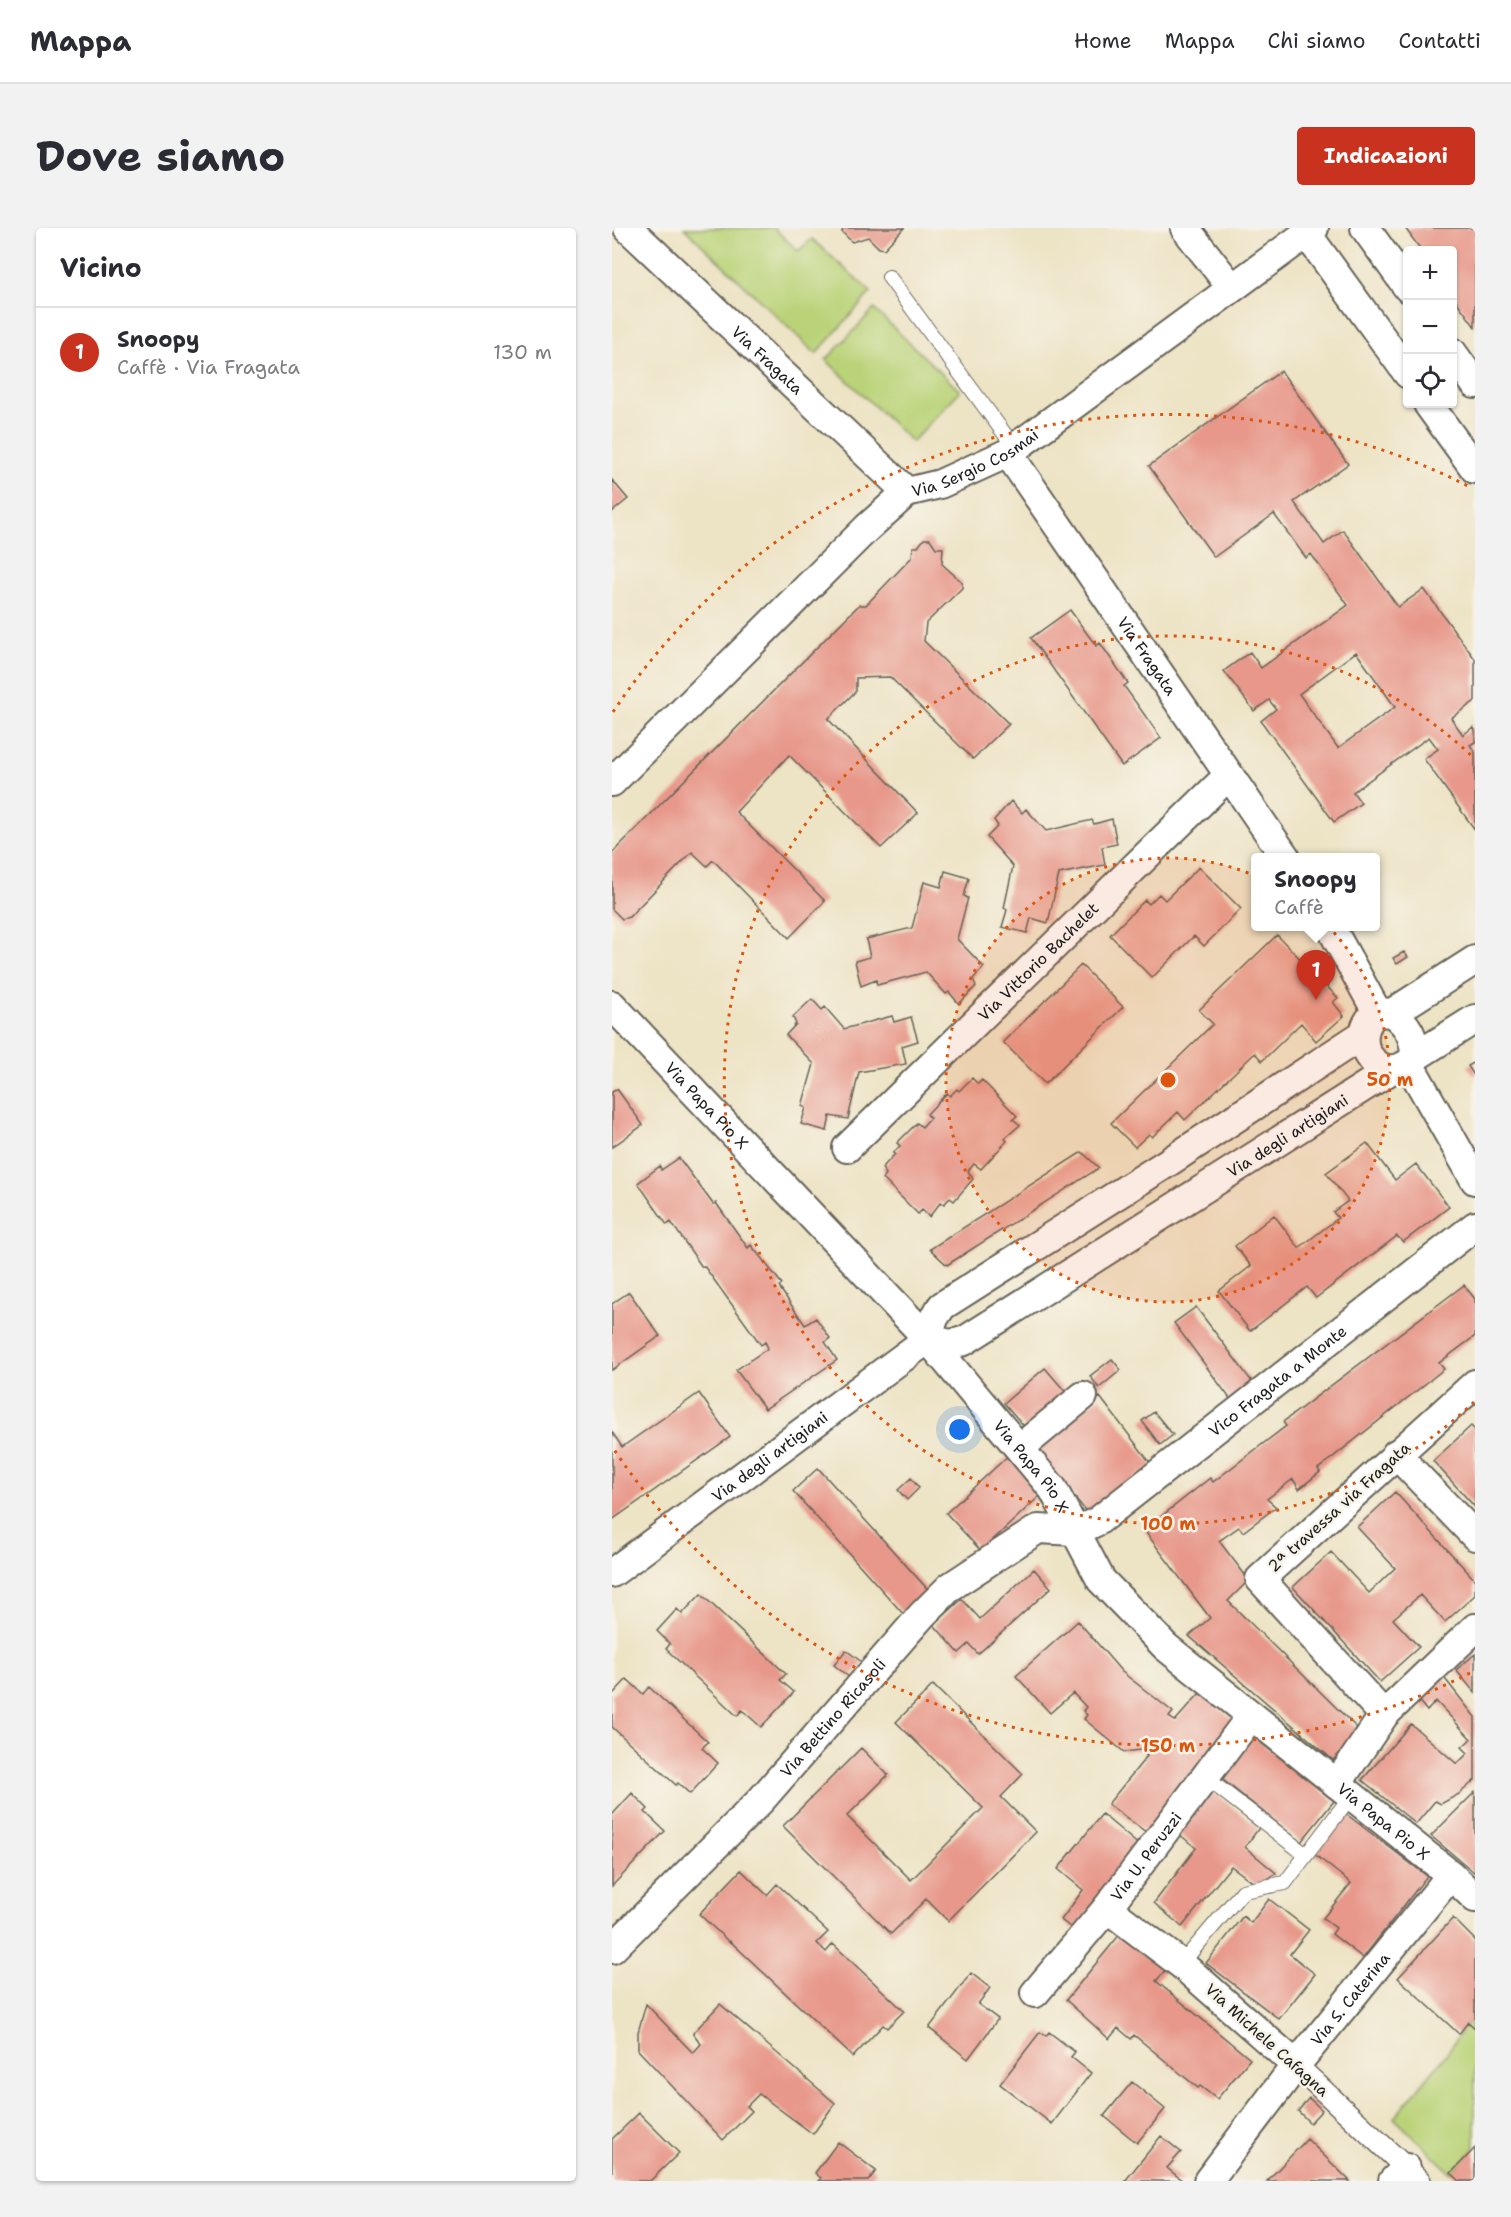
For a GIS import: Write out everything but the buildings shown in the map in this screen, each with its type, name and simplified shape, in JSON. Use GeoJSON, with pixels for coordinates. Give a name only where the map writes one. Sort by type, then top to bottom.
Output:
{"type":"FeatureCollection","features":[{"type":"Feature","properties":{"kind":"street","name":"Via Fragata"},"geometry":{"type":"LineString","coordinates":[[628,228],[907,492]]}},
{"type":"Feature","properties":{"kind":"street"},"geometry":{"type":"LineString","coordinates":[[1185,228],[1232,288]]}},
{"type":"Feature","properties":{"kind":"street"},"geometry":{"type":"LineString","coordinates":[[1365,228],[1403,282]]}},
{"type":"Feature","properties":{"kind":"street","name":"Via Sergio Cosmai"},"geometry":{"type":"LineString","coordinates":[[612,782],[858,537],[907,492],[940,484],[1012,450],[1310,231]]}},
{"type":"Feature","properties":{"kind":"street"},"geometry":{"type":"LineString","coordinates":[[1310,231],[1403,368]]}},
{"type":"Feature","properties":{"kind":"street"},"geometry":{"type":"LineString","coordinates":[[1453,354],[1475,384]]}},
{"type":"Feature","properties":{"kind":"street"},"geometry":{"type":"LineString","coordinates":[[1431,408],[1475,468]]}},
{"type":"Feature","properties":{"kind":"street","name":"Via Fragata"},"geometry":{"type":"LineString","coordinates":[[1012,450],[1283,853]]}},
{"type":"Feature","properties":{"kind":"street","name":"Via Vittorio Bachelet"},"geometry":{"type":"LineString","coordinates":[[847,1148],[1229,775]]}},
{"type":"Feature","properties":{"kind":"street"},"geometry":{"type":"LineString","coordinates":[[1332,931],[1377,1020]]}},
{"type":"Feature","properties":{"kind":"street"},"geometry":{"type":"LineString","coordinates":[[928,1339],[934,1318],[942,1305],[1164,1165],[1377,1020],[1475,960]]}},
{"type":"Feature","properties":{"kind":"street","name":"Via Papa Pio X"},"geometry":{"type":"LineString","coordinates":[[612,1005],[928,1339],[1053,1489],[1101,1580],[1166,1647],[1451,1875],[1475,1898]]}},
{"type":"Feature","properties":{"kind":"street","name":"Via degli artigiani"},"geometry":{"type":"LineString","coordinates":[[613,1570],[928,1339],[950,1344],[964,1341],[1475,1019]]}},
{"type":"Feature","properties":{"kind":"street"},"geometry":{"type":"LineString","coordinates":[[1377,1020],[1364,1046],[1369,1055],[1379,1065],[1404,1064]]}},
{"type":"Feature","properties":{"kind":"street"},"geometry":{"type":"LineString","coordinates":[[1377,1020],[1407,1027],[1413,1037],[1404,1064],[1475,1180]]}},
{"type":"Feature","properties":{"kind":"street"},"geometry":{"type":"LineString","coordinates":[[1164,1165],[1186,1200]]}},
{"type":"Feature","properties":{"kind":"street","name":"Vico Fragata a Monte"},"geometry":{"type":"LineString","coordinates":[[1076,1531],[1098,1521],[1475,1226]]}},
{"type":"Feature","properties":{"kind":"street","name":"2ª travessa via Fragata"},"geometry":{"type":"LineString","coordinates":[[1384,1715],[1260,1579],[1475,1384]]}},
{"type":"Feature","properties":{"kind":"street"},"geometry":{"type":"LineString","coordinates":[[1020,1448],[1083,1396]]}},
{"type":"Feature","properties":{"kind":"street"},"geometry":{"type":"LineString","coordinates":[[1396,1454],[1475,1536]]}},
{"type":"Feature","properties":{"kind":"street","name":"Via Bettino Ricasoli"},"geometry":{"type":"LineString","coordinates":[[612,1949],[761,1800],[922,1615],[950,1587],[1038,1528],[1076,1531]]}},
{"type":"Feature","properties":{"kind":"street"},"geometry":{"type":"LineString","coordinates":[[1344,1790],[1384,1715],[1475,1628]]}},
{"type":"Feature","properties":{"kind":"street","name":"Via U. Peruzzi"},"geometry":{"type":"LineString","coordinates":[[1035,1993],[1107,1908],[1251,1716]]}},
{"type":"Feature","properties":{"kind":"street","name":"Via S. Caterina"},"geometry":{"type":"LineString","coordinates":[[1208,2181],[1296,2065],[1451,1875]]}},
{"type":"Feature","properties":{"kind":"street","name":"Via Michele Cafagna"},"geometry":{"type":"LineString","coordinates":[[1107,1908],[1181,1964],[1296,2065],[1406,2176]]}},
{"type":"Feature","properties":{"kind":"lane"},"geometry":{"type":"LineString","coordinates":[[889,277],[1012,450]]}},
{"type":"Feature","properties":{"kind":"lane"},"geometry":{"type":"LineString","coordinates":[[1205,1777],[1306,1855]]}},
{"type":"Feature","properties":{"kind":"lane"},"geometry":{"type":"LineString","coordinates":[[1181,1964],[1243,1892],[1285,1883],[1306,1855],[1344,1790]]}},
{"type":"Feature","properties":{"kind":"green space"},"geometry":{"type":"Polygon","coordinates":[[[684,228],[774,228],[798,251],[812,239],[871,292],[816,354],[684,228]]]}},
{"type":"Feature","properties":{"kind":"green space"},"geometry":{"type":"Polygon","coordinates":[[[874,309],[960,391],[912,442],[826,360],[874,309]]]}},
{"type":"Feature","properties":{"kind":"green space"},"geometry":{"type":"Polygon","coordinates":[[[1468,2022],[1475,2028],[1475,2148],[1451,2173],[1394,2118],[1445,2056],[1468,2022]]]}},
{"type":"Feature","properties":{"kind":"place","name":"Snoopy"},"geometry":{"type":"Point","coordinates":[1316,1000]}}]}
